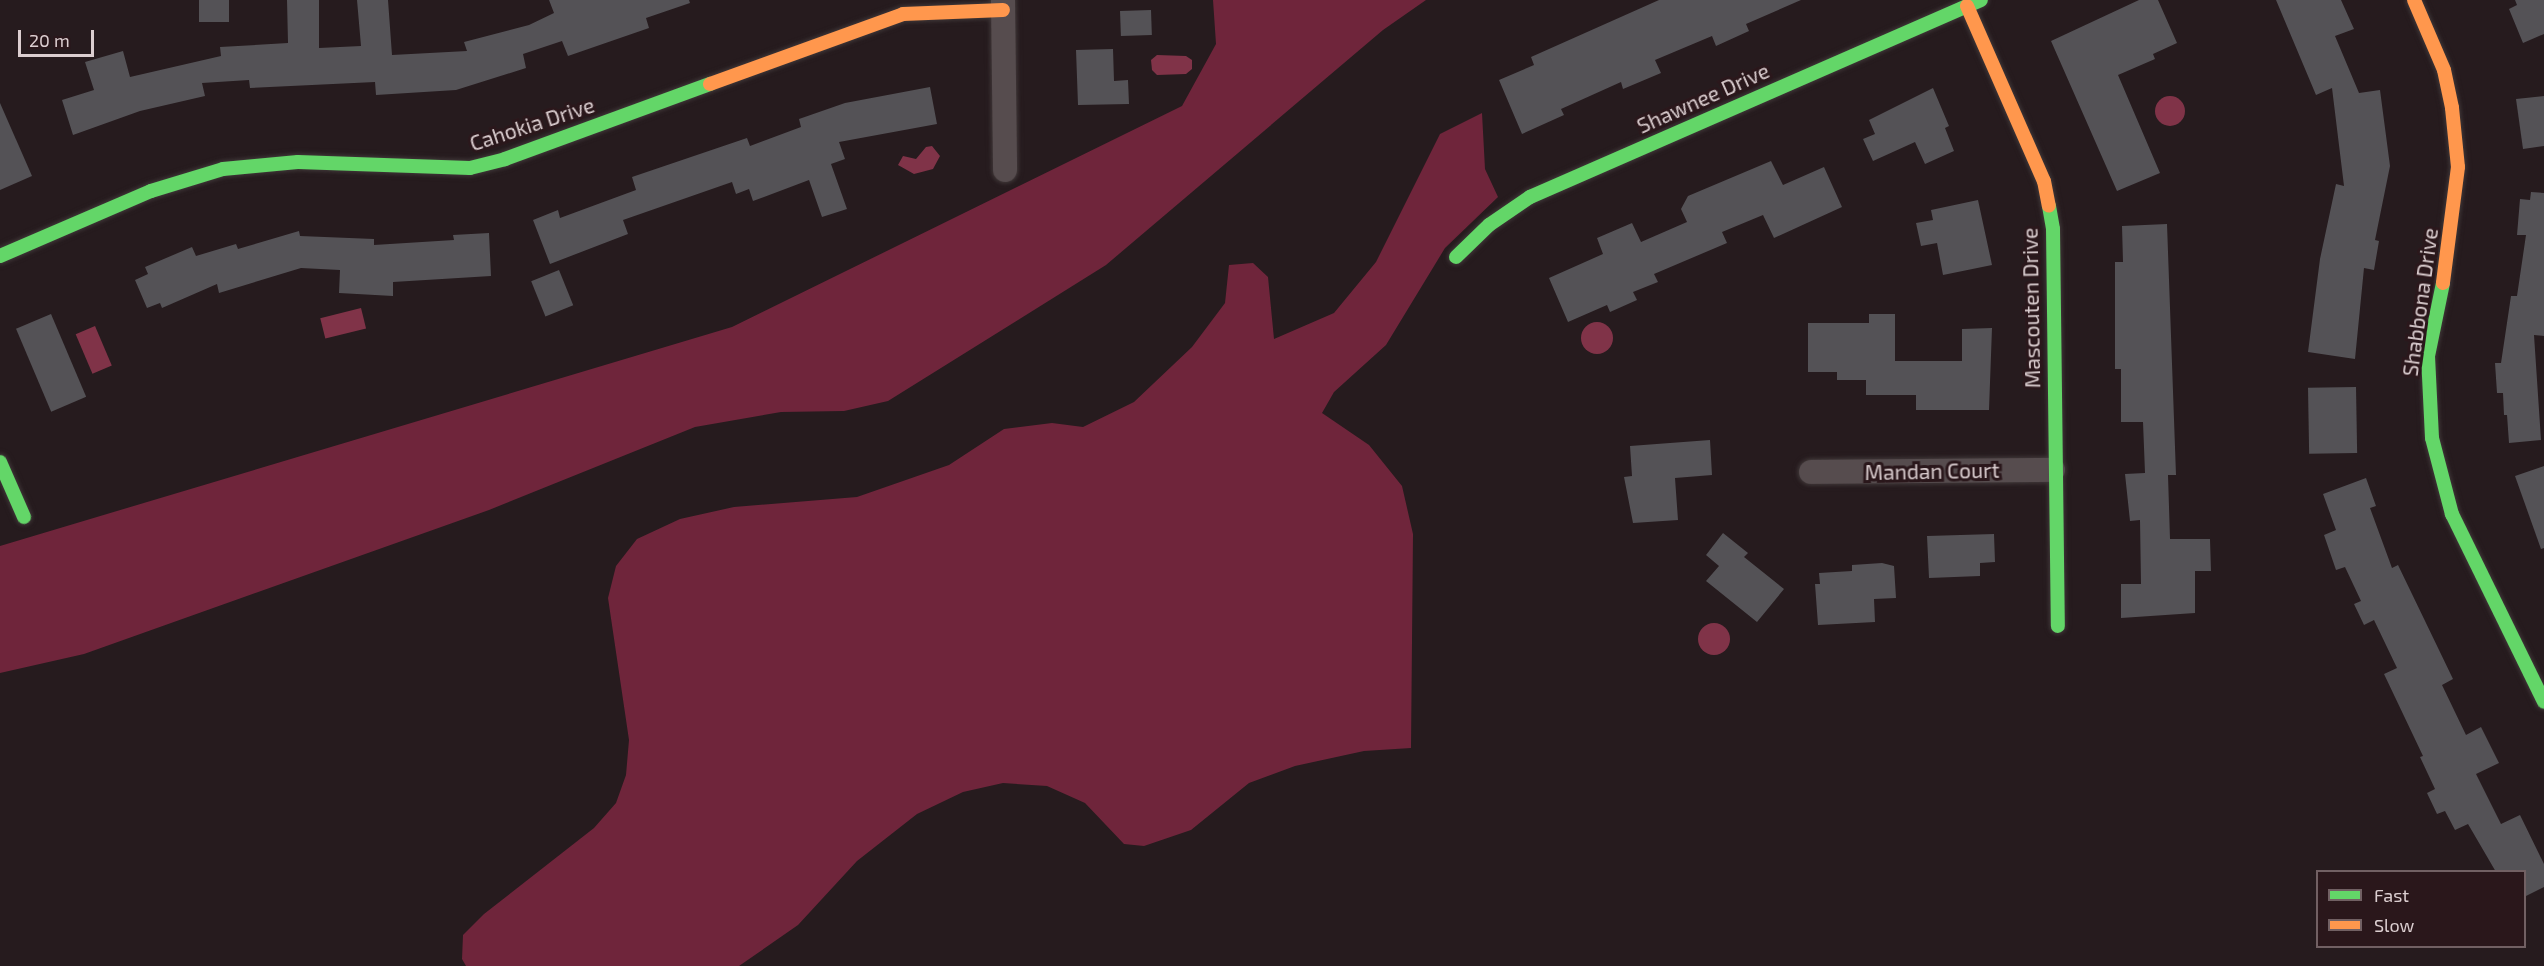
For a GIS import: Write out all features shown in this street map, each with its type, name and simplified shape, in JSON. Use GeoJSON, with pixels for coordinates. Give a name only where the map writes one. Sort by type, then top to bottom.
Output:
{"type":"FeatureCollection","features":[{"type":"Feature","properties":{"kind":"street","name":"Shawnee Drive"},"geometry":{"type":"LineString","coordinates":[[1456,257],[1489,225],[1530,197],[1981,0]]}},
{"type":"Feature","properties":{"kind":"street","name":"Shabbona Drive"},"geometry":{"type":"LineString","coordinates":[[2414,0],[2444,70],[2452,108],[2458,167],[2448,258],[2428,356],[2432,438],[2452,514],[2544,702]]}},
{"type":"Feature","properties":{"kind":"street"},"geometry":{"type":"LineString","coordinates":[[1003,5],[1005,170]]}},
{"type":"Feature","properties":{"kind":"street","name":"Cahokia Drive"},"geometry":{"type":"LineString","coordinates":[[0,256],[151,191],[213,172],[298,162],[470,168],[505,159],[894,16],[1003,5]]}},
{"type":"Feature","properties":{"kind":"street","name":"Mascouten Drive"},"geometry":{"type":"LineString","coordinates":[[1967,6],[2044,181],[2053,228],[2053,470],[2058,626]]}},
{"type":"Feature","properties":{"kind":"street"},"geometry":{"type":"LineString","coordinates":[[0,462],[24,517]]}},
{"type":"Feature","properties":{"kind":"street","name":"Mandan Court"},"geometry":{"type":"LineString","coordinates":[[1810,472],[2053,470]]}},
{"type":"Feature","properties":{"kind":"shaded area"},"geometry":{"type":"Polygon","coordinates":[[[1213,0],[1426,0],[1383,30],[1106,265],[888,401],[844,411],[781,412],[695,427],[489,510],[84,654],[0,673],[0,546],[732,327],[1182,106],[1216,44],[1213,0]]]}},
{"type":"Feature","properties":{"kind":"shaded area"},"geometry":{"type":"Polygon","coordinates":[[[1157,55],[1186,56],[1192,60],[1192,69],[1186,74],[1157,75],[1152,70],[1151,60],[1157,55]]]}},
{"type":"Feature","properties":{"kind":"shaded area"},"geometry":{"type":"Polygon","coordinates":[[[2170,96],[2181,100],[2185,111],[2181,122],[2170,126],[2159,122],[2155,111],[2159,100],[2170,96]]]}},
{"type":"Feature","properties":{"kind":"shaded area"},"geometry":{"type":"Polygon","coordinates":[[[1482,113],[1485,169],[1498,197],[1445,248],[1386,345],[1334,392],[1322,413],[1369,445],[1402,486],[1413,534],[1411,748],[1364,751],[1295,766],[1249,783],[1191,830],[1144,846],[1124,844],[1085,803],[1047,786],[1003,783],[963,792],[917,814],[857,861],[798,925],[739,966],[466,966],[462,959],[463,935],[484,914],[594,828],[616,803],[626,775],[629,740],[608,598],[616,566],[637,539],[680,519],[734,507],[857,497],[949,465],[1004,429],[1052,423],[1083,427],[1134,402],[1192,347],[1225,303],[1229,265],[1253,263],[1268,277],[1274,339],[1334,313],[1376,262],[1440,134],[1482,113]]]}},
{"type":"Feature","properties":{"kind":"shaded area"},"geometry":{"type":"Polygon","coordinates":[[[932,146],[940,156],[933,169],[914,174],[898,165],[903,156],[916,159],[926,147],[932,146]]]}},
{"type":"Feature","properties":{"kind":"shaded area"},"geometry":{"type":"Polygon","coordinates":[[[361,308],[366,328],[325,339],[320,318],[361,308]]]}},
{"type":"Feature","properties":{"kind":"shaded area"},"geometry":{"type":"Polygon","coordinates":[[[1597,322],[1609,326],[1613,338],[1609,350],[1597,354],[1585,350],[1581,338],[1585,326],[1597,322]]]}},
{"type":"Feature","properties":{"kind":"shaded area"},"geometry":{"type":"Polygon","coordinates":[[[95,326],[112,366],[92,374],[76,334],[95,326]]]}},
{"type":"Feature","properties":{"kind":"shaded area"},"geometry":{"type":"Polygon","coordinates":[[[1714,623],[1726,627],[1730,639],[1726,651],[1714,655],[1702,651],[1698,639],[1702,627],[1714,623]]]}},
{"type":"Feature","properties":{"kind":"building"},"geometry":{"type":"Polygon","coordinates":[[[199,0],[229,0],[229,22],[199,22],[199,0]]]}},
{"type":"Feature","properties":{"kind":"building"},"geometry":{"type":"Polygon","coordinates":[[[287,0],[319,0],[319,48],[361,46],[357,0],[388,0],[392,55],[467,51],[464,42],[529,25],[554,13],[549,0],[689,0],[690,3],[646,18],[649,28],[568,56],[562,41],[523,54],[526,68],[456,90],[376,95],[375,82],[250,88],[249,80],[202,83],[205,96],[140,111],[73,135],[62,100],[94,90],[85,62],[123,51],[130,77],[221,56],[220,47],[288,43],[287,0]]]}},
{"type":"Feature","properties":{"kind":"building"},"geometry":{"type":"Polygon","coordinates":[[[1659,0],[1801,0],[1746,24],[1749,31],[1716,46],[1712,36],[1655,60],[1661,73],[1623,89],[1621,82],[1561,109],[1564,115],[1522,134],[1499,80],[1534,65],[1531,57],[1659,0]]]}},
{"type":"Feature","properties":{"kind":"building"},"geometry":{"type":"Polygon","coordinates":[[[2139,0],[2158,0],[2177,43],[2153,54],[2155,59],[2118,75],[2160,173],[2117,191],[2051,41],[2139,0]]]}},
{"type":"Feature","properties":{"kind":"building"},"geometry":{"type":"Polygon","coordinates":[[[2276,0],[2341,0],[2354,29],[2335,36],[2359,93],[2380,90],[2390,166],[2375,240],[2379,241],[2374,270],[2364,268],[2355,359],[2308,352],[2320,259],[2336,184],[2344,186],[2332,88],[2316,95],[2276,0]]]}},
{"type":"Feature","properties":{"kind":"building"},"geometry":{"type":"Polygon","coordinates":[[[2515,0],[2544,0],[2544,34],[2523,43],[2509,9],[2517,5],[2515,0]]]}},
{"type":"Feature","properties":{"kind":"building"},"geometry":{"type":"Polygon","coordinates":[[[1151,10],[1152,35],[1121,36],[1120,11],[1151,10]]]}},
{"type":"Feature","properties":{"kind":"building"},"geometry":{"type":"Polygon","coordinates":[[[1113,49],[1114,81],[1128,80],[1129,104],[1078,105],[1076,50],[1113,49]]]}},
{"type":"Feature","properties":{"kind":"building"},"geometry":{"type":"Polygon","coordinates":[[[930,87],[937,124],[839,142],[845,159],[831,164],[847,209],[822,217],[809,180],[753,201],[749,189],[736,194],[732,182],[623,220],[628,234],[550,264],[533,220],[558,210],[560,218],[636,190],[632,177],[747,138],[750,146],[801,127],[799,119],[845,103],[930,87]]]}},
{"type":"Feature","properties":{"kind":"building"},"geometry":{"type":"Polygon","coordinates":[[[1933,88],[1949,126],[1945,128],[1954,151],[1925,164],[1915,142],[1873,161],[1863,139],[1875,134],[1869,120],[1933,88]]]}},
{"type":"Feature","properties":{"kind":"building"},"geometry":{"type":"Polygon","coordinates":[[[2544,96],[2544,146],[2523,149],[2516,99],[2544,96]]]}},
{"type":"Feature","properties":{"kind":"building"},"geometry":{"type":"Polygon","coordinates":[[[0,103],[32,176],[0,190],[0,103]]]}},
{"type":"Feature","properties":{"kind":"building"},"geometry":{"type":"Polygon","coordinates":[[[1771,161],[1783,185],[1824,167],[1842,207],[1774,238],[1763,215],[1722,232],[1727,243],[1654,274],[1658,282],[1633,292],[1637,300],[1610,312],[1607,305],[1568,322],[1549,278],[1603,254],[1597,238],[1632,223],[1641,242],[1687,222],[1681,209],[1688,196],[1771,161]]]}},
{"type":"Feature","properties":{"kind":"building"},"geometry":{"type":"Polygon","coordinates":[[[2531,192],[2544,193],[2544,336],[2534,335],[2541,440],[2509,443],[2503,393],[2497,393],[2495,363],[2501,363],[2511,296],[2517,296],[2526,235],[2517,235],[2520,199],[2530,200],[2531,192]]]}},
{"type":"Feature","properties":{"kind":"building"},"geometry":{"type":"Polygon","coordinates":[[[1978,200],[1992,265],[1943,275],[1937,243],[1921,246],[1916,223],[1933,220],[1931,210],[1978,200]]]}},
{"type":"Feature","properties":{"kind":"building"},"geometry":{"type":"Polygon","coordinates":[[[2167,224],[2176,475],[2168,475],[2170,539],[2210,539],[2211,571],[2195,571],[2195,613],[2121,618],[2121,584],[2141,584],[2140,520],[2130,521],[2125,474],[2145,473],[2143,422],[2121,422],[2121,369],[2115,369],[2115,262],[2123,262],[2122,226],[2167,224]]]}},
{"type":"Feature","properties":{"kind":"building"},"geometry":{"type":"Polygon","coordinates":[[[299,231],[300,236],[374,239],[374,245],[454,240],[453,235],[489,233],[491,276],[393,282],[393,296],[339,293],[340,270],[301,268],[219,293],[217,284],[162,308],[160,303],[147,308],[135,280],[148,274],[145,267],[192,247],[196,256],[236,244],[238,249],[299,231]]]}},
{"type":"Feature","properties":{"kind":"building"},"geometry":{"type":"Polygon","coordinates":[[[559,270],[573,305],[545,316],[531,281],[559,270]]]}},
{"type":"Feature","properties":{"kind":"building"},"geometry":{"type":"Polygon","coordinates":[[[51,314],[86,397],[51,412],[16,329],[51,314]]]}},
{"type":"Feature","properties":{"kind":"building"},"geometry":{"type":"Polygon","coordinates":[[[1869,314],[1895,314],[1895,361],[1962,361],[1962,329],[1992,328],[1989,410],[1916,410],[1916,395],[1866,395],[1866,380],[1837,380],[1837,372],[1808,372],[1808,323],[1869,323],[1869,314]]]}},
{"type":"Feature","properties":{"kind":"building"},"geometry":{"type":"Polygon","coordinates":[[[2356,387],[2357,453],[2309,454],[2308,388],[2356,387]]]}},
{"type":"Feature","properties":{"kind":"building"},"geometry":{"type":"Polygon","coordinates":[[[1710,440],[1712,475],[1675,478],[1678,520],[1633,523],[1624,477],[1632,476],[1630,446],[1710,440]]]}},
{"type":"Feature","properties":{"kind":"building"},"geometry":{"type":"Polygon","coordinates":[[[2544,466],[2544,548],[2541,549],[2515,476],[2544,466]]]}},
{"type":"Feature","properties":{"kind":"building"},"geometry":{"type":"Polygon","coordinates":[[[2366,478],[2376,506],[2370,508],[2392,568],[2398,565],[2453,679],[2442,685],[2466,735],[2481,727],[2499,763],[2476,774],[2501,824],[2520,815],[2544,864],[2544,887],[2526,896],[2526,870],[2495,870],[2468,824],[2455,830],[2445,811],[2437,814],[2427,793],[2435,789],[2420,757],[2423,756],[2384,674],[2397,668],[2374,620],[2364,625],[2354,604],[2361,601],[2345,567],[2336,570],[2324,535],[2336,530],[2323,494],[2366,478]]]}},
{"type":"Feature","properties":{"kind":"building"},"geometry":{"type":"Polygon","coordinates":[[[1723,533],[1748,553],[1744,557],[1784,589],[1757,622],[1706,581],[1719,566],[1706,555],[1723,533]]]}},
{"type":"Feature","properties":{"kind":"building"},"geometry":{"type":"Polygon","coordinates":[[[1994,534],[1995,562],[1980,563],[1980,576],[1929,578],[1927,536],[1994,534]]]}},
{"type":"Feature","properties":{"kind":"building"},"geometry":{"type":"Polygon","coordinates":[[[1882,563],[1894,566],[1896,598],[1874,599],[1875,622],[1818,625],[1815,584],[1820,584],[1819,573],[1852,571],[1852,565],[1882,563]]]}},
{"type":"Feature","properties":{"kind":"traffic: fast"},"geometry":{"type":"LineString","coordinates":[[1456,257],[1489,225],[1530,197],[1981,0]]}},
{"type":"Feature","properties":{"kind":"traffic: fast"},"geometry":{"type":"LineString","coordinates":[[0,256],[151,191],[223,169],[298,162],[470,168],[505,159],[710,84]]}},
{"type":"Feature","properties":{"kind":"traffic: fast"},"geometry":{"type":"LineString","coordinates":[[2049,206],[2053,229],[2058,626]]}},
{"type":"Feature","properties":{"kind":"traffic: fast"},"geometry":{"type":"LineString","coordinates":[[2443,283],[2428,356],[2432,438],[2452,514],[2544,702]]}},
{"type":"Feature","properties":{"kind":"traffic: fast"},"geometry":{"type":"LineString","coordinates":[[0,462],[24,517]]}},
{"type":"Feature","properties":{"kind":"traffic: slow"},"geometry":{"type":"LineString","coordinates":[[2414,0],[2444,70],[2452,108],[2458,167],[2443,283]]}},
{"type":"Feature","properties":{"kind":"traffic: slow"},"geometry":{"type":"LineString","coordinates":[[1967,6],[2044,181],[2049,206]]}},
{"type":"Feature","properties":{"kind":"traffic: slow"},"geometry":{"type":"LineString","coordinates":[[710,84],[903,14],[1003,10]]}}]}
